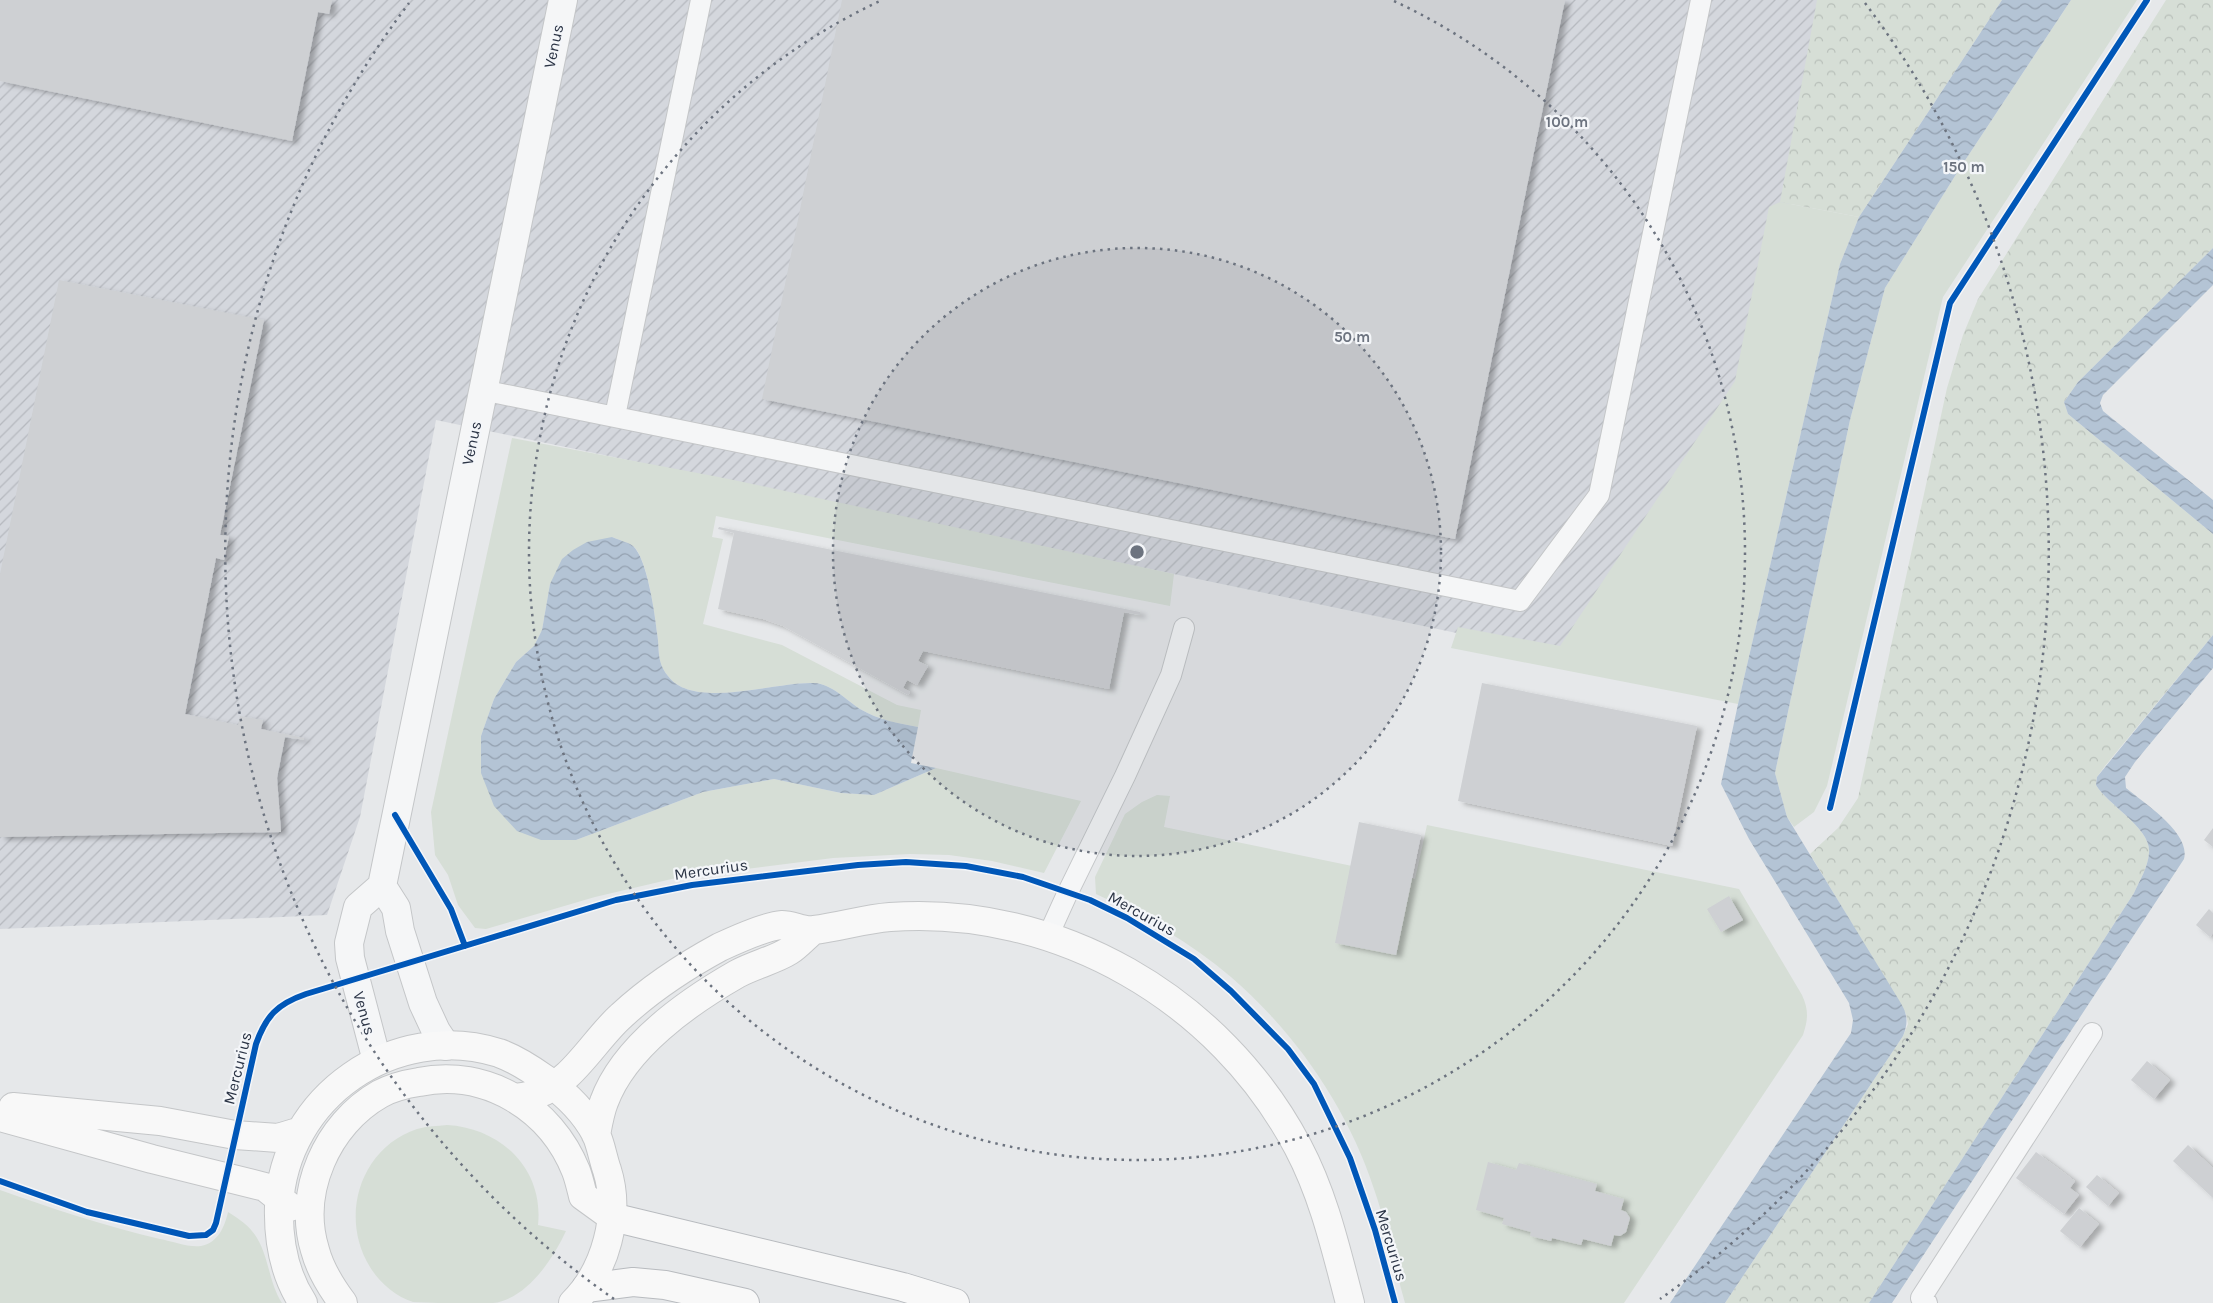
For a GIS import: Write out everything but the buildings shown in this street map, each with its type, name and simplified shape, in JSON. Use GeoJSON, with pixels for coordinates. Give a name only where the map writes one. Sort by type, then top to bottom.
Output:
{"type":"FeatureCollection","features":[{"type":"Feature","properties":{"kind":"main road"},"geometry":{"type":"LineString","coordinates":[[596,1135],[604,1102],[610,1090],[626,1064],[648,1039],[702,996],[737,974],[789,951],[812,931],[833,925],[891,917],[926,916],[985,922],[1048,936],[1091,952],[1132,972],[1174,1001],[1219,1039],[1258,1084],[1286,1124],[1312,1178],[1328,1219],[1350,1303]]}},
{"type":"Feature","properties":{"kind":"main road"},"geometry":{"type":"LineString","coordinates":[[515,1098],[538,1094],[554,1086],[620,1016],[652,990],[693,963],[743,937],[782,925],[812,931]]}},
{"type":"Feature","properties":{"kind":"main road"},"geometry":{"type":"LineString","coordinates":[[303,1303],[287,1270],[278,1221],[280,1187],[289,1152],[315,1110],[333,1090],[361,1069],[377,1061],[409,1050],[446,1046],[485,1050],[501,1054],[530,1068],[573,1101],[596,1135],[610,1181],[612,1217],[610,1236],[580,1296]]}},
{"type":"Feature","properties":{"kind":"main road"},"geometry":{"type":"LineString","coordinates":[[377,1061],[381,1094]]}},
{"type":"Feature","properties":{"kind":"main road"},"geometry":{"type":"LineString","coordinates":[[343,1303],[328,1282],[315,1251],[311,1233],[309,1209],[313,1186],[325,1152],[346,1122],[381,1094],[427,1080],[458,1079],[488,1085],[515,1098],[535,1112],[552,1130],[576,1172],[583,1196],[612,1217],[903,1287],[955,1303]]}},
{"type":"Feature","properties":{"kind":"main road"},"geometry":{"type":"LineString","coordinates":[[0,1106],[160,1121],[235,1136],[278,1138],[301,1131]]}},
{"type":"Feature","properties":{"kind":"main road"},"geometry":{"type":"LineString","coordinates":[[0,1117],[152,1160],[264,1187],[294,1211],[311,1233]]}},
{"type":"Feature","properties":{"kind":"main road"},"geometry":{"type":"LineString","coordinates":[[580,1296],[633,1282],[665,1285],[745,1303]]}},
{"type":"Feature","properties":{"kind":"street","name":"Venus"},"geometry":{"type":"LineString","coordinates":[[377,1061],[352,964],[349,943],[358,907],[382,886],[563,0]]}},
{"type":"Feature","properties":{"kind":"street"},"geometry":{"type":"LineString","coordinates":[[382,886],[396,908],[400,932],[423,1003],[436,1031],[446,1046]]}},
{"type":"Feature","properties":{"kind":"lane"},"geometry":{"type":"LineString","coordinates":[[615,416],[701,0]]}},
{"type":"Feature","properties":{"kind":"lane"},"geometry":{"type":"LineString","coordinates":[[482,390],[1520,601],[1599,495],[1701,0]]}},
{"type":"Feature","properties":{"kind":"lane"},"geometry":{"type":"LineString","coordinates":[[1048,936],[1171,675],[1184,628]]}},
{"type":"Feature","properties":{"kind":"lane"},"geometry":{"type":"LineString","coordinates":[[1927,1303],[1921,1298],[2092,1033]]}},
{"type":"Feature","properties":{"kind":"shaded area"},"geometry":{"type":"Polygon","coordinates":[[[0,0],[1845,0],[1731,425],[1581,659],[436,420],[360,817],[327,915],[0,929],[0,0]]]}},
{"type":"Feature","properties":{"kind":"green space"},"geometry":{"type":"Polygon","coordinates":[[[1817,0],[2002,0],[1859,217],[1780,202],[1817,0]]]}},
{"type":"Feature","properties":{"kind":"green space"},"geometry":{"type":"Polygon","coordinates":[[[2071,0],[2137,0],[1943,297],[1827,786],[1814,812],[1794,827],[1787,817],[1775,773],[1850,420],[1885,288],[1960,168],[2071,0]]]}},
{"type":"Feature","properties":{"kind":"green space"},"geometry":{"type":"Polygon","coordinates":[[[2166,0],[2213,0],[2213,248],[2078,382],[2064,402],[2068,414],[2213,534],[2213,635],[2097,777],[2096,785],[2102,793],[2144,835],[2149,853],[2145,868],[2134,893],[1869,1303],[1725,1303],[1903,1036],[1908,1024],[1906,1014],[1810,854],[1838,828],[1858,798],[1947,388],[1963,335],[1978,299],[2166,0]]]}},
{"type":"Feature","properties":{"kind":"green space"},"geometry":{"type":"Polygon","coordinates":[[[1780,202],[1859,217],[1840,264],[1738,704],[1451,648],[1458,627],[1560,646],[1735,381],[1769,207],[1780,202]]]}},
{"type":"Feature","properties":{"kind":"green space"},"geometry":{"type":"Polygon","coordinates":[[[512,438],[724,478],[1174,574],[1170,606],[716,516],[712,537],[723,539],[703,624],[782,645],[897,705],[921,710],[918,727],[874,716],[860,709],[833,689],[821,684],[798,684],[716,693],[696,692],[680,686],[664,671],[660,660],[652,600],[646,573],[638,552],[628,543],[612,537],[550,584],[542,630],[534,646],[516,662],[494,699],[481,736],[576,840],[703,792],[774,779],[841,793],[874,795],[936,768],[1081,801],[1044,873],[992,861],[949,855],[910,854],[833,858],[676,878],[595,897],[486,929],[475,928],[458,905],[448,875],[435,855],[431,812],[512,438]]]}},
{"type":"Feature","properties":{"kind":"green space"},"geometry":{"type":"Polygon","coordinates":[[[1157,795],[1170,796],[1164,827],[1415,879],[1427,825],[1739,889],[1802,995],[1807,1010],[1805,1030],[1624,1303],[1405,1303],[1383,1217],[1363,1159],[1350,1130],[1334,1102],[1298,1048],[1255,999],[1216,965],[1166,931],[1132,911],[1096,894],[1095,877],[1125,814],[1142,802],[1157,795]]]}},
{"type":"Feature","properties":{"kind":"green space"},"geometry":{"type":"Polygon","coordinates":[[[447,1125],[467,1128],[485,1134],[501,1143],[515,1155],[526,1170],[534,1186],[538,1205],[538,1225],[566,1231],[554,1254],[537,1276],[528,1286],[505,1300],[493,1303],[439,1303],[407,1300],[394,1293],[378,1278],[370,1267],[361,1247],[356,1227],[356,1206],[360,1186],[369,1168],[381,1152],[397,1138],[417,1129],[447,1125]]]}},
{"type":"Feature","properties":{"kind":"green space"},"geometry":{"type":"Polygon","coordinates":[[[0,1190],[99,1223],[191,1246],[201,1246],[216,1238],[223,1228],[228,1212],[248,1226],[257,1238],[274,1287],[282,1303],[0,1303],[0,1190]]]}},
{"type":"Feature","properties":{"kind":"water"},"geometry":{"type":"Polygon","coordinates":[[[2002,0],[2071,0],[1960,168],[1885,288],[1850,420],[1775,773],[1787,817],[1902,1005],[1906,1016],[1906,1028],[1903,1036],[1725,1303],[1670,1303],[1851,1033],[1853,1020],[1849,1003],[1749,839],[1721,784],[1840,264],[1859,217],[2002,0]]]}},
{"type":"Feature","properties":{"kind":"water"},"geometry":{"type":"Polygon","coordinates":[[[2213,248],[2213,285],[2103,395],[2100,403],[2103,411],[2213,500],[2213,534],[2068,414],[2064,402],[2078,382],[2213,248]]]}},
{"type":"Feature","properties":{"kind":"water"},"geometry":{"type":"Polygon","coordinates":[[[612,537],[628,543],[638,552],[646,574],[652,600],[660,660],[664,671],[680,686],[696,692],[716,693],[798,684],[821,684],[833,689],[860,709],[874,716],[918,727],[911,763],[936,768],[874,795],[841,793],[774,779],[703,792],[576,840],[541,840],[517,831],[494,806],[481,773],[481,736],[494,699],[516,662],[534,646],[542,630],[550,584],[562,559],[587,542],[612,537]]]}},
{"type":"Feature","properties":{"kind":"water"},"geometry":{"type":"Polygon","coordinates":[[[2213,635],[2213,668],[2135,762],[2125,777],[2126,788],[2154,810],[2173,829],[2184,849],[2184,859],[1892,1303],[1869,1303],[2134,893],[2147,863],[2148,844],[2137,826],[2102,793],[2096,785],[2097,777],[2213,635]]]}},
{"type":"Feature","properties":{"kind":"cycle path"},"geometry":{"type":"LineString","coordinates":[[1830,808],[1950,303],[2147,0]]}},
{"type":"Feature","properties":{"kind":"cycle path"},"geometry":{"type":"LineString","coordinates":[[395,815],[451,909],[465,946]]}},
{"type":"Feature","properties":{"kind":"cycle path","name":"Mercurius"},"geometry":{"type":"LineString","coordinates":[[0,1181],[87,1212],[189,1236],[206,1235],[213,1230],[216,1223],[256,1044],[264,1026],[274,1012],[287,1002],[306,994],[616,900],[692,885],[858,865],[906,862],[966,866],[1023,877],[1090,900],[1127,918],[1194,959],[1231,991],[1288,1049],[1314,1084],[1350,1158],[1375,1230],[1395,1303]]}}]}
